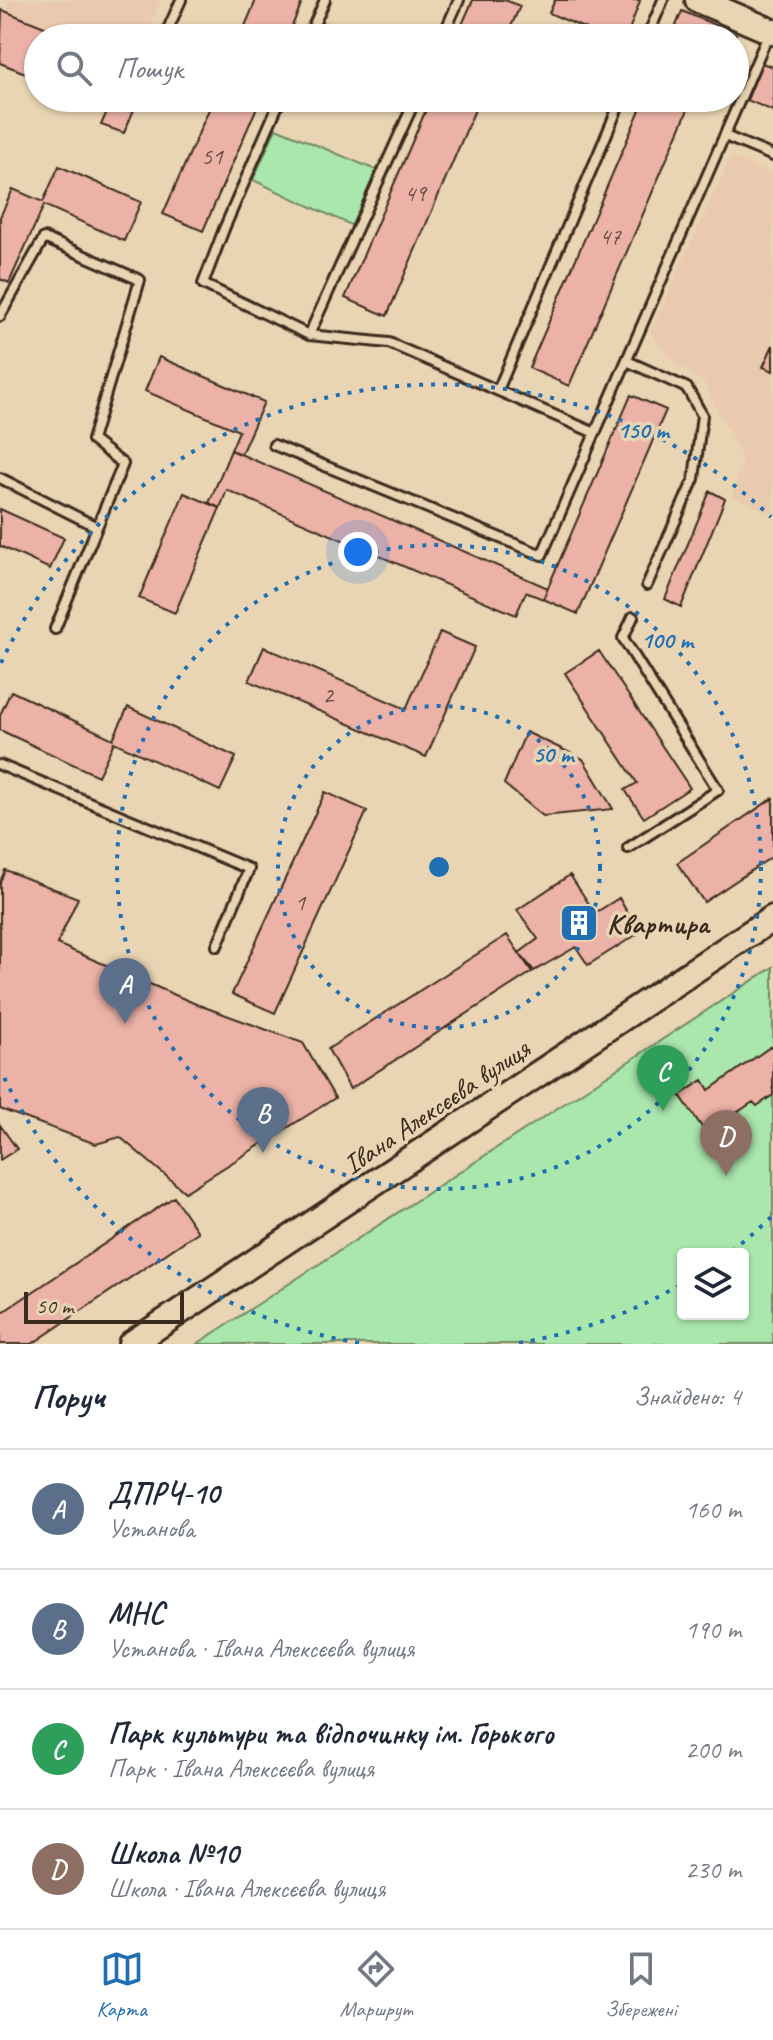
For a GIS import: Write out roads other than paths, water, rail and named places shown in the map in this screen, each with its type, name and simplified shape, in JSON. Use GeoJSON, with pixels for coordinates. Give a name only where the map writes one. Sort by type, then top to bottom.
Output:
{"type":"FeatureCollection","features":[{"type":"Feature","properties":{"kind":"street"},"geometry":{"type":"LineString","coordinates":[[698,0],[772,32]]}},
{"type":"Feature","properties":{"kind":"street","name":"Івана Алексєєва вулиця"},"geometry":{"type":"LineString","coordinates":[[131,1344],[773,918]]}},
{"type":"Feature","properties":{"kind":"lane"},"geometry":{"type":"LineString","coordinates":[[170,24],[181,0]]}},
{"type":"Feature","properties":{"kind":"lane"},"geometry":{"type":"LineString","coordinates":[[314,24],[325,0]]}},
{"type":"Feature","properties":{"kind":"lane"},"geometry":{"type":"LineString","coordinates":[[653,24],[663,0]]}},
{"type":"Feature","properties":{"kind":"lane"},"geometry":{"type":"LineString","coordinates":[[447,24],[456,1]]}},
{"type":"Feature","properties":{"kind":"lane"},"geometry":{"type":"LineString","coordinates":[[749,83],[772,32]]}},
{"type":"Feature","properties":{"kind":"lane"},"geometry":{"type":"LineString","coordinates":[[275,112],[203,284],[309,335],[389,343],[595,433]]}},
{"type":"Feature","properties":{"kind":"lane"},"geometry":{"type":"LineString","coordinates":[[309,335],[410,112]]}},
{"type":"Feature","properties":{"kind":"lane"},"geometry":{"type":"LineString","coordinates":[[498,390],[616,112]]}},
{"type":"Feature","properties":{"kind":"lane"},"geometry":{"type":"LineString","coordinates":[[274,445],[542,555],[736,112]]}},
{"type":"Feature","properties":{"kind":"lane"},"geometry":{"type":"LineString","coordinates":[[725,136],[773,156]]}},
{"type":"Feature","properties":{"kind":"lane"},"geometry":{"type":"LineString","coordinates":[[0,316],[44,238],[140,280],[92,440],[123,464],[55,629]]}},
{"type":"Feature","properties":{"kind":"lane"},"geometry":{"type":"LineString","coordinates":[[627,361],[687,388],[702,415],[694,479],[647,585]]}},
{"type":"Feature","properties":{"kind":"lane"},"geometry":{"type":"LineString","coordinates":[[0,478],[97,527]]}},
{"type":"Feature","properties":{"kind":"lane"},"geometry":{"type":"LineString","coordinates":[[628,848],[718,790],[623,638],[633,617]]}},
{"type":"Feature","properties":{"kind":"lane"},"geometry":{"type":"LineString","coordinates":[[0,765],[249,869],[217,946]]}},
{"type":"Feature","properties":{"kind":"place","name":"Квартира"},"geometry":{"type":"Point","coordinates":[579,923]}},
{"type":"Feature","properties":{"kind":"place","name":"ДПРЧ-10"},"geometry":{"type":"Point","coordinates":[125,1024]}},
{"type":"Feature","properties":{"kind":"place","name":"Парк культури та відпочинку ім. Горького"},"geometry":{"type":"Point","coordinates":[663,1111]}},
{"type":"Feature","properties":{"kind":"place","name":"МНС"},"geometry":{"type":"Point","coordinates":[263,1153]}},
{"type":"Feature","properties":{"kind":"place","name":"Школа №10"},"geometry":{"type":"Point","coordinates":[726,1176]}}]}
